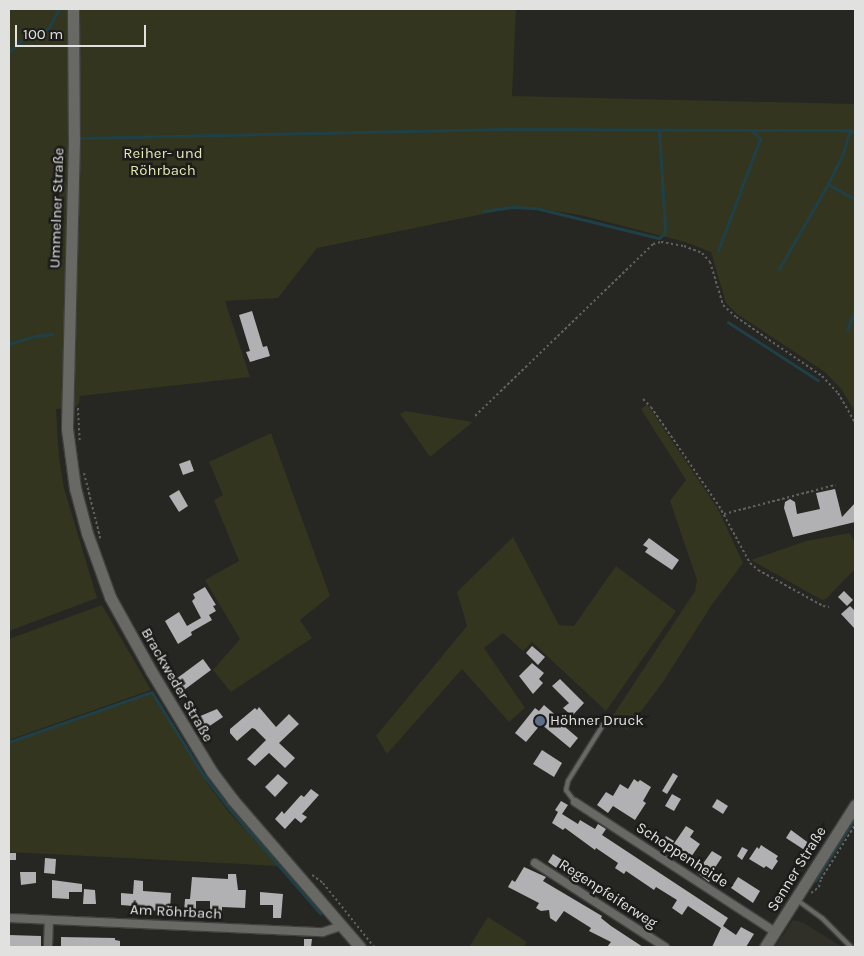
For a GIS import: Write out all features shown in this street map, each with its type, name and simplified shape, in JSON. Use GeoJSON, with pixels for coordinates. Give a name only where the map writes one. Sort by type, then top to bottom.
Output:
{"type":"FeatureCollection","features":[{"type":"Feature","properties":{"kind":"main road","name":"Ummelner Straße"},"geometry":{"type":"LineString","coordinates":[[67,408],[74,139],[73,9]]}},
{"type":"Feature","properties":{"kind":"main road","name":"Brackweder Straße"},"geometry":{"type":"LineString","coordinates":[[67,408],[69,456],[75,488],[110,598],[212,772],[232,800],[298,872],[360,947]]}},
{"type":"Feature","properties":{"kind":"main road","name":"Senner Straße"},"geometry":{"type":"LineString","coordinates":[[766,947],[855,806]]}},
{"type":"Feature","properties":{"kind":"main road","name":"Brackweder Straße"},"geometry":{"type":"LineString","coordinates":[[345,930],[354,947]]}},
{"type":"Feature","properties":{"kind":"street","name":"Schoppenheide"},"geometry":{"type":"LineString","coordinates":[[574,802],[775,932]]}},
{"type":"Feature","properties":{"kind":"street","name":"Regenpfeiferweg"},"geometry":{"type":"LineString","coordinates":[[536,863],[665,947]]}},
{"type":"Feature","properties":{"kind":"street","name":"Am Röhrbach"},"geometry":{"type":"LineString","coordinates":[[9,918],[323,932],[345,930]]}},
{"type":"Feature","properties":{"kind":"street"},"geometry":{"type":"LineString","coordinates":[[48,947],[49,920]]}},
{"type":"Feature","properties":{"kind":"lane"},"geometry":{"type":"LineString","coordinates":[[574,802],[566,790],[568,781],[608,717]]}},
{"type":"Feature","properties":{"kind":"lane"},"geometry":{"type":"LineString","coordinates":[[795,899],[822,918],[851,947]]}},
{"type":"Feature","properties":{"kind":"path"},"geometry":{"type":"LineString","coordinates":[[475,416],[653,244],[661,242],[684,246],[702,253],[710,262],[723,305],[736,317],[822,376],[838,393],[855,422]]}},
{"type":"Feature","properties":{"kind":"path"},"geometry":{"type":"LineString","coordinates":[[643,399],[651,407],[724,514],[750,563],[758,570],[823,606],[829,607]]}},
{"type":"Feature","properties":{"kind":"path"},"geometry":{"type":"LineString","coordinates":[[78,402],[80,446]]}},
{"type":"Feature","properties":{"kind":"path"},"geometry":{"type":"LineString","coordinates":[[84,470],[102,544]]}},
{"type":"Feature","properties":{"kind":"path"},"geometry":{"type":"LineString","coordinates":[[724,514],[835,485]]}},
{"type":"Feature","properties":{"kind":"path"},"geometry":{"type":"LineString","coordinates":[[807,893],[812,893],[819,887],[821,879],[855,825]]}},
{"type":"Feature","properties":{"kind":"path"},"geometry":{"type":"LineString","coordinates":[[311,874],[323,883],[374,947]]}},
{"type":"Feature","properties":{"kind":"shaded area"},"geometry":{"type":"Polygon","coordinates":[[[793,920],[804,923],[842,947],[775,947],[793,920]]]}},
{"type":"Feature","properties":{"kind":"green space","name":"Reiher- und Röhrbach"},"geometry":{"type":"Polygon","coordinates":[[[9,9],[516,9],[512,96],[855,104],[855,412],[842,390],[825,372],[737,314],[726,303],[711,252],[685,242],[580,215],[536,208],[513,208],[317,248],[278,298],[225,301],[250,377],[80,396],[76,407],[56,409],[59,457],[64,488],[97,598],[9,631],[9,9]]]}},
{"type":"Feature","properties":{"kind":"green space"},"geometry":{"type":"Polygon","coordinates":[[[647,404],[718,509],[743,563],[711,606],[663,682],[627,730],[612,717],[695,591],[697,580],[670,501],[686,480],[641,409],[647,404]]]}},
{"type":"Feature","properties":{"kind":"green space"},"geometry":{"type":"Polygon","coordinates":[[[405,411],[473,422],[430,457],[400,414],[405,411]]]}},
{"type":"Feature","properties":{"kind":"green space"},"geometry":{"type":"Polygon","coordinates":[[[271,433],[330,596],[300,620],[312,638],[231,692],[213,670],[240,639],[205,580],[239,561],[214,500],[223,495],[209,462],[271,433]]]}},
{"type":"Feature","properties":{"kind":"green space"},"geometry":{"type":"Polygon","coordinates":[[[850,533],[855,543],[855,569],[826,599],[822,600],[751,560],[806,541],[850,533]]]}},
{"type":"Feature","properties":{"kind":"green space"},"geometry":{"type":"Polygon","coordinates":[[[513,537],[559,625],[574,626],[616,566],[676,611],[606,711],[532,642],[523,651],[503,633],[484,648],[525,708],[509,722],[462,669],[387,754],[376,736],[467,626],[457,592],[513,537]]]}},
{"type":"Feature","properties":{"kind":"green space"},"geometry":{"type":"Polygon","coordinates":[[[102,605],[151,690],[9,740],[9,639],[102,605]]]}},
{"type":"Feature","properties":{"kind":"green space"},"geometry":{"type":"Polygon","coordinates":[[[152,693],[207,783],[228,811],[279,866],[9,852],[9,743],[152,693]]]}},
{"type":"Feature","properties":{"kind":"green space"},"geometry":{"type":"Polygon","coordinates":[[[488,917],[527,942],[524,947],[469,947],[488,917]]]}},
{"type":"Feature","properties":{"kind":"building"},"geometry":{"type":"Polygon","coordinates":[[[252,311],[263,347],[267,346],[270,356],[250,362],[246,352],[250,351],[239,315],[252,311]]]}},
{"type":"Feature","properties":{"kind":"building"},"geometry":{"type":"Polygon","coordinates":[[[190,460],[194,471],[183,475],[179,464],[190,460]]]}},
{"type":"Feature","properties":{"kind":"building"},"geometry":{"type":"Polygon","coordinates":[[[835,489],[842,517],[855,503],[855,522],[793,537],[784,508],[785,502],[790,499],[795,502],[797,514],[820,509],[816,493],[835,489]]]}},
{"type":"Feature","properties":{"kind":"building"},"geometry":{"type":"Polygon","coordinates":[[[179,490],[188,506],[179,512],[169,496],[179,490]]]}},
{"type":"Feature","properties":{"kind":"building"},"geometry":{"type":"Polygon","coordinates":[[[649,538],[679,560],[672,570],[645,552],[648,548],[643,545],[649,538]]]}},
{"type":"Feature","properties":{"kind":"building"},"geometry":{"type":"Polygon","coordinates":[[[205,587],[216,605],[213,606],[216,611],[209,615],[212,620],[191,632],[192,635],[178,644],[165,621],[179,612],[187,626],[201,618],[192,601],[195,598],[193,594],[205,587]]]}},
{"type":"Feature","properties":{"kind":"building"},"geometry":{"type":"Polygon","coordinates":[[[844,591],[853,600],[847,606],[838,597],[844,591]]]}},
{"type":"Feature","properties":{"kind":"building"},"geometry":{"type":"Polygon","coordinates":[[[850,606],[855,611],[855,629],[841,614],[850,606]]]}},
{"type":"Feature","properties":{"kind":"building"},"geometry":{"type":"Polygon","coordinates":[[[532,646],[545,657],[538,665],[526,653],[532,646]]]}},
{"type":"Feature","properties":{"kind":"building"},"geometry":{"type":"Polygon","coordinates":[[[203,659],[211,670],[184,690],[176,679],[203,659]]]}},
{"type":"Feature","properties":{"kind":"building"},"geometry":{"type":"Polygon","coordinates":[[[532,663],[544,673],[539,679],[543,683],[533,694],[519,676],[532,663]]]}},
{"type":"Feature","properties":{"kind":"building"},"geometry":{"type":"Polygon","coordinates":[[[560,679],[584,703],[572,716],[563,708],[569,703],[552,686],[560,679]]]}},
{"type":"Feature","properties":{"kind":"building","name":"Höhner Druck"},"geometry":{"type":"Polygon","coordinates":[[[544,705],[559,718],[557,720],[578,738],[570,748],[541,724],[526,742],[515,733],[535,708],[539,711],[544,705]]]}},
{"type":"Feature","properties":{"kind":"building"},"geometry":{"type":"Polygon","coordinates":[[[259,707],[276,727],[289,714],[299,724],[279,743],[295,758],[285,768],[269,753],[255,766],[247,759],[266,740],[255,729],[252,728],[237,741],[230,733],[230,729],[255,708],[257,710],[259,707]]]}},
{"type":"Feature","properties":{"kind":"building"},"geometry":{"type":"Polygon","coordinates":[[[217,709],[223,717],[205,729],[198,717],[217,709]]]}},
{"type":"Feature","properties":{"kind":"building"},"geometry":{"type":"Polygon","coordinates":[[[542,750],[562,763],[554,777],[533,764],[542,750]]]}},
{"type":"Feature","properties":{"kind":"building"},"geometry":{"type":"Polygon","coordinates":[[[673,773],[678,776],[667,794],[662,791],[673,773]]]}},
{"type":"Feature","properties":{"kind":"building"},"geometry":{"type":"Polygon","coordinates":[[[278,774],[288,783],[275,797],[265,787],[278,774]]]}},
{"type":"Feature","properties":{"kind":"building"},"geometry":{"type":"Polygon","coordinates":[[[634,779],[638,782],[640,780],[651,787],[643,801],[646,803],[635,820],[613,806],[608,813],[597,805],[606,792],[613,796],[620,784],[628,789],[634,779]]]}},
{"type":"Feature","properties":{"kind":"building"},"geometry":{"type":"Polygon","coordinates":[[[311,789],[319,795],[302,814],[307,817],[301,823],[295,818],[285,829],[275,819],[282,811],[284,814],[301,795],[304,797],[311,789]]]}},
{"type":"Feature","properties":{"kind":"building"},"geometry":{"type":"Polygon","coordinates":[[[672,794],[681,799],[674,811],[665,806],[672,794]]]}},
{"type":"Feature","properties":{"kind":"building"},"geometry":{"type":"Polygon","coordinates":[[[717,799],[728,806],[723,814],[712,807],[717,799]]]}},
{"type":"Feature","properties":{"kind":"building"},"geometry":{"type":"Polygon","coordinates":[[[561,801],[568,805],[562,814],[578,824],[580,820],[595,829],[598,824],[606,829],[602,835],[728,918],[723,926],[736,935],[741,927],[754,934],[746,947],[712,947],[721,928],[688,906],[682,915],[672,908],[677,900],[656,887],[654,890],[626,871],[624,874],[615,868],[618,863],[596,848],[595,850],[565,828],[563,830],[552,823],[558,812],[555,810],[561,801]]]}},
{"type":"Feature","properties":{"kind":"building"},"geometry":{"type":"Polygon","coordinates":[[[686,826],[694,831],[690,837],[700,844],[691,857],[673,845],[686,826]]]}},
{"type":"Feature","properties":{"kind":"building"},"geometry":{"type":"Polygon","coordinates":[[[791,830],[810,844],[806,851],[786,838],[791,830]]]}},
{"type":"Feature","properties":{"kind":"building"},"geometry":{"type":"Polygon","coordinates":[[[666,836],[674,841],[668,851],[659,846],[666,836]]]}},
{"type":"Feature","properties":{"kind":"building"},"geometry":{"type":"Polygon","coordinates":[[[761,845],[778,856],[776,859],[778,861],[772,870],[766,866],[764,868],[749,859],[757,847],[759,849],[761,845]]]}},
{"type":"Feature","properties":{"kind":"building"},"geometry":{"type":"Polygon","coordinates":[[[742,847],[748,850],[742,860],[737,856],[742,847]]]}},
{"type":"Feature","properties":{"kind":"building"},"geometry":{"type":"Polygon","coordinates":[[[712,851],[722,857],[712,872],[715,874],[709,882],[687,865],[691,858],[702,865],[712,851]]]}},
{"type":"Feature","properties":{"kind":"building"},"geometry":{"type":"Polygon","coordinates":[[[9,853],[16,853],[16,860],[9,860],[9,853]]]}},
{"type":"Feature","properties":{"kind":"building"},"geometry":{"type":"Polygon","coordinates":[[[553,854],[578,870],[572,879],[548,862],[553,854]]]}},
{"type":"Feature","properties":{"kind":"building"},"geometry":{"type":"Polygon","coordinates":[[[45,858],[56,859],[55,874],[44,873],[45,858]]]}},
{"type":"Feature","properties":{"kind":"building"},"geometry":{"type":"Polygon","coordinates":[[[524,867],[546,877],[543,881],[602,916],[601,918],[611,926],[643,947],[607,947],[611,942],[589,931],[591,928],[564,911],[556,922],[550,918],[549,910],[541,911],[536,908],[539,903],[508,887],[512,880],[515,882],[524,867]]]}},
{"type":"Feature","properties":{"kind":"building"},"geometry":{"type":"Polygon","coordinates":[[[20,872],[36,872],[36,883],[21,885],[20,872]]]}},
{"type":"Feature","properties":{"kind":"building"},"geometry":{"type":"Polygon","coordinates":[[[228,874],[236,874],[238,890],[246,890],[245,908],[222,907],[222,914],[210,914],[210,901],[196,901],[196,913],[184,912],[185,899],[190,899],[192,877],[228,879],[228,874]]]}},
{"type":"Feature","properties":{"kind":"building"},"geometry":{"type":"Polygon","coordinates":[[[738,877],[760,891],[753,903],[731,888],[738,877]]]}},
{"type":"Feature","properties":{"kind":"building"},"geometry":{"type":"Polygon","coordinates":[[[52,880],[82,884],[82,892],[69,892],[69,899],[52,898],[52,880]]]}},
{"type":"Feature","properties":{"kind":"building"},"geometry":{"type":"Polygon","coordinates":[[[134,880],[143,881],[143,891],[171,893],[170,910],[145,911],[145,907],[121,905],[121,893],[133,894],[134,880]]]}},
{"type":"Feature","properties":{"kind":"building"},"geometry":{"type":"Polygon","coordinates":[[[782,886],[789,890],[785,897],[778,893],[782,886]]]}},
{"type":"Feature","properties":{"kind":"building"},"geometry":{"type":"Polygon","coordinates":[[[84,889],[95,890],[96,904],[83,904],[84,889]]]}},
{"type":"Feature","properties":{"kind":"building"},"geometry":{"type":"Polygon","coordinates":[[[260,892],[283,894],[281,918],[273,918],[273,905],[260,905],[260,892]]]}},
{"type":"Feature","properties":{"kind":"building"},"geometry":{"type":"Polygon","coordinates":[[[9,935],[41,936],[41,947],[9,947],[9,935]]]}},
{"type":"Feature","properties":{"kind":"building"},"geometry":{"type":"Polygon","coordinates":[[[61,937],[115,938],[115,940],[120,941],[120,947],[61,947],[61,937]]]}},
{"type":"Feature","properties":{"kind":"building"},"geometry":{"type":"Polygon","coordinates":[[[304,939],[312,939],[311,947],[304,947],[304,939]]]}},
{"type":"Feature","properties":{"kind":"waterway"},"geometry":{"type":"LineString","coordinates":[[9,52],[25,38],[48,29],[59,9]]}},
{"type":"Feature","properties":{"kind":"waterway"},"geometry":{"type":"LineString","coordinates":[[80,138],[506,129],[850,130],[855,133]]}},
{"type":"Feature","properties":{"kind":"waterway"},"geometry":{"type":"LineString","coordinates":[[779,269],[828,184],[843,153],[850,130]]}},
{"type":"Feature","properties":{"kind":"waterway"},"geometry":{"type":"LineString","coordinates":[[484,211],[514,207],[536,208],[659,238],[664,234],[665,228],[659,131]]}},
{"type":"Feature","properties":{"kind":"waterway"},"geometry":{"type":"LineString","coordinates":[[718,251],[760,139],[752,131]]}},
{"type":"Feature","properties":{"kind":"waterway"},"geometry":{"type":"LineString","coordinates":[[828,184],[855,199]]}},
{"type":"Feature","properties":{"kind":"waterway"},"geometry":{"type":"LineString","coordinates":[[847,330],[855,310]]}},
{"type":"Feature","properties":{"kind":"waterway"},"geometry":{"type":"LineString","coordinates":[[728,322],[818,380]]}},
{"type":"Feature","properties":{"kind":"waterway"},"geometry":{"type":"LineString","coordinates":[[9,344],[36,336],[52,334]]}},
{"type":"Feature","properties":{"kind":"waterway"},"geometry":{"type":"LineString","coordinates":[[9,742],[152,692],[205,777],[230,809],[320,913]]}},
{"type":"Feature","properties":{"kind":"waterway"},"geometry":{"type":"LineString","coordinates":[[815,881],[855,818]]}},
{"type":"Feature","properties":{"kind":"place","name":"Höhner Druck"},"geometry":{"type":"Point","coordinates":[540,721]}}]}
